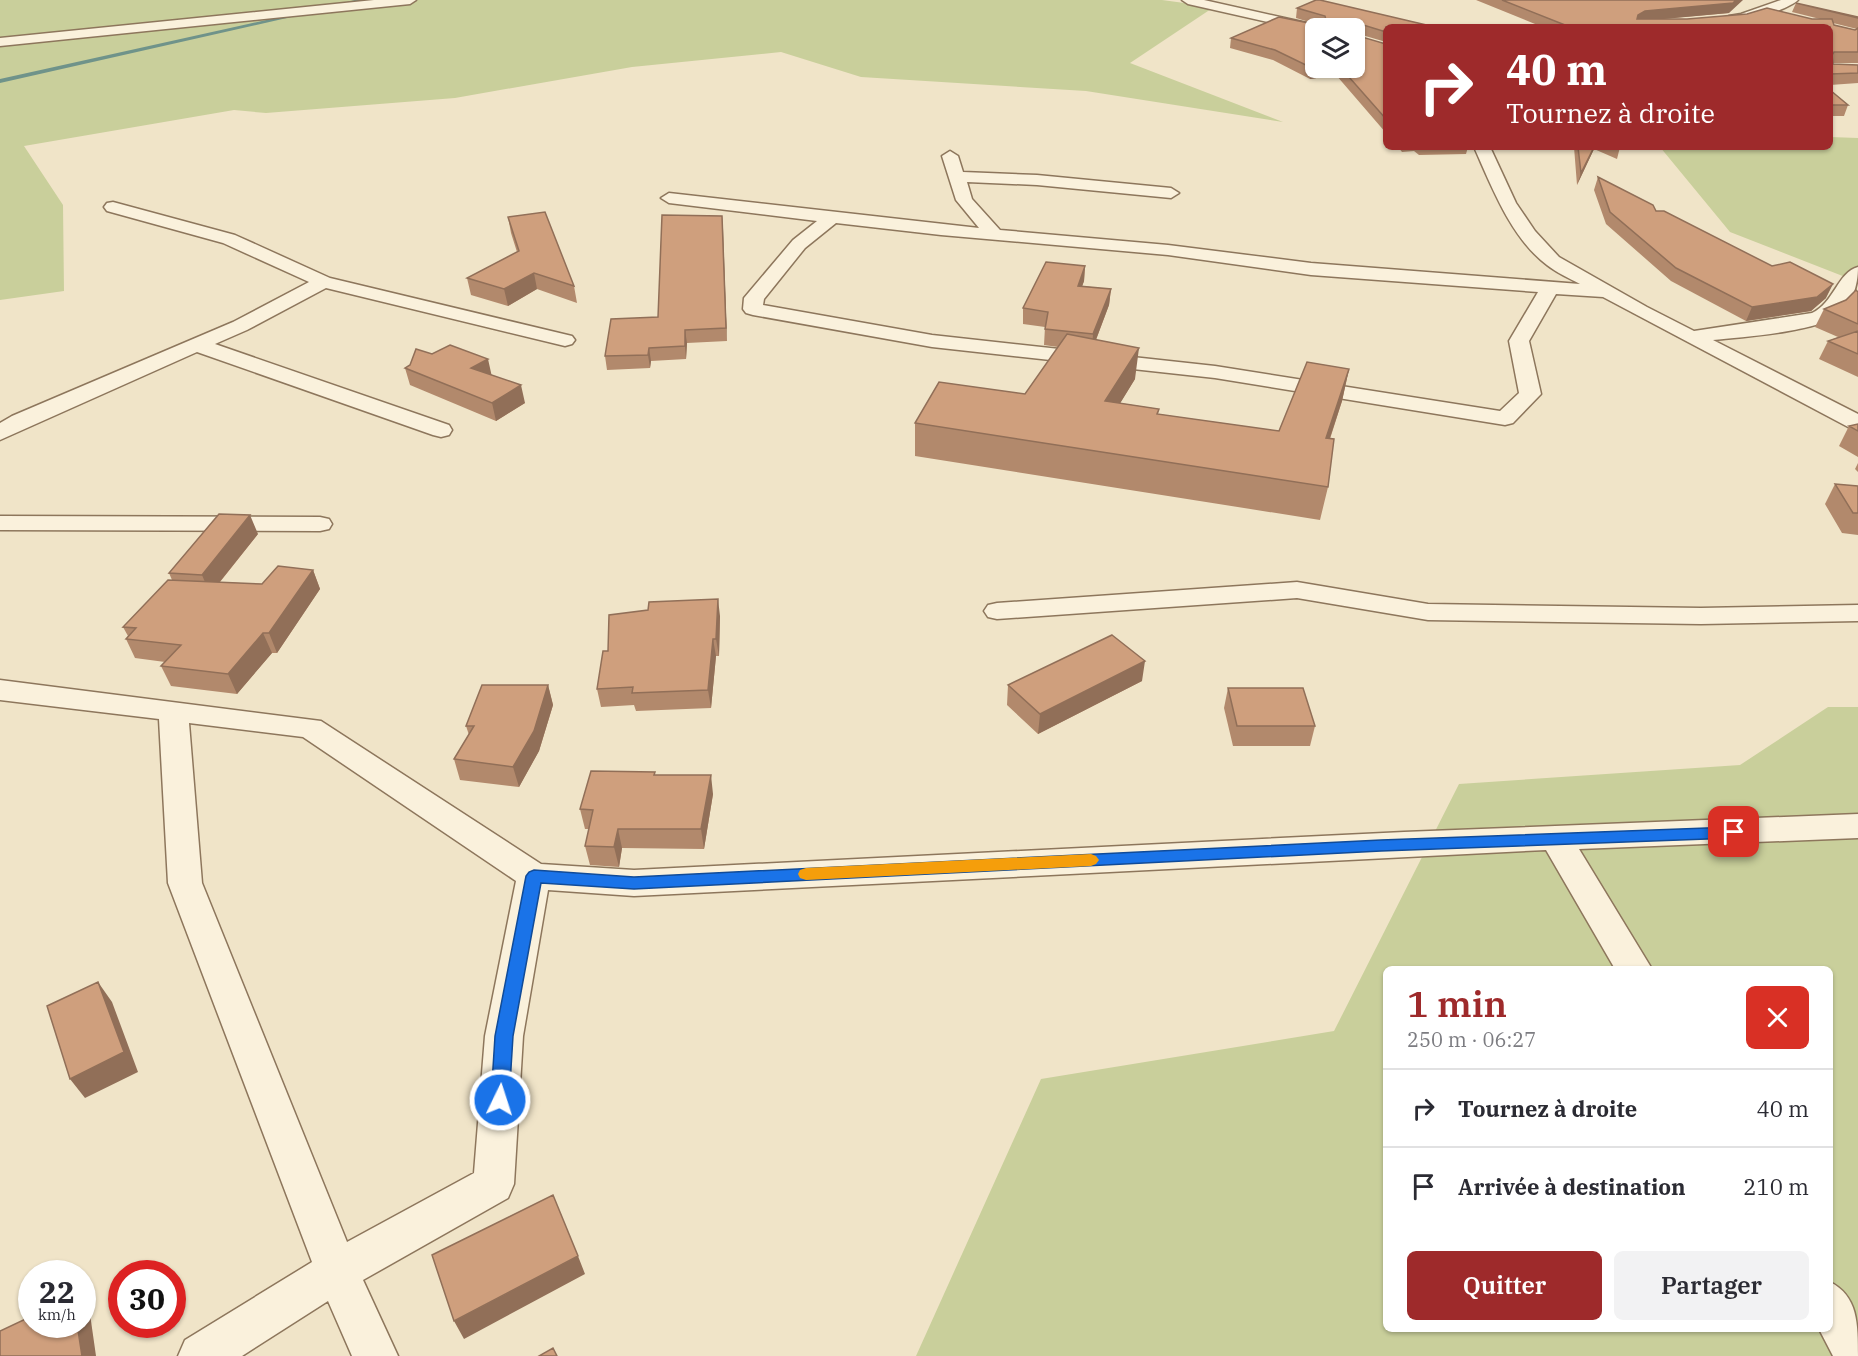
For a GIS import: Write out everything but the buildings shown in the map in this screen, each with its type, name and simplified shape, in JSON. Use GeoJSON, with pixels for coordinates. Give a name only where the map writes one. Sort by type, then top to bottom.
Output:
{"type":"FeatureCollection","features":[{"type":"Feature","properties":{"kind":"street"},"geometry":{"type":"LineString","coordinates":[[0,42],[128,26],[247,17],[410,0]]}},
{"type":"Feature","properties":{"kind":"street"},"geometry":{"type":"LineString","coordinates":[[1196,0],[1305,26]]}},
{"type":"Feature","properties":{"kind":"street"},"geometry":{"type":"LineString","coordinates":[[1722,20],[1743,18],[1792,0]]}},
{"type":"Feature","properties":{"kind":"street"},"geometry":{"type":"LineString","coordinates":[[1763,11],[1781,16]]}},
{"type":"Feature","properties":{"kind":"street"},"geometry":{"type":"LineString","coordinates":[[1483,150],[1508,203],[1539,248],[1553,261],[1606,292],[1858,423]]}},
{"type":"Feature","properties":{"kind":"street"},"geometry":{"type":"LineString","coordinates":[[950,156],[964,200],[995,235]]}},
{"type":"Feature","properties":{"kind":"street"},"geometry":{"type":"LineString","coordinates":[[956,177],[1037,180],[1171,193]]}},
{"type":"Feature","properties":{"kind":"street"},"geometry":{"type":"LineString","coordinates":[[669,198],[995,235],[1168,250],[1311,269],[1606,292]]}},
{"type":"Feature","properties":{"kind":"street"},"geometry":{"type":"LineString","coordinates":[[113,207],[229,239],[324,282],[565,340]]}},
{"type":"Feature","properties":{"kind":"street"},"geometry":{"type":"LineString","coordinates":[[832,217],[799,244],[754,298],[753,309],[932,341],[1215,372],[1505,418],[1530,394],[1519,341],[1550,288]]}},
{"type":"Feature","properties":{"kind":"street"},"geometry":{"type":"LineString","coordinates":[[1692,337],[1826,315],[1842,300],[1858,273]]}},
{"type":"Feature","properties":{"kind":"street"},"geometry":{"type":"LineString","coordinates":[[0,433],[20,421],[240,326],[324,282]]}},
{"type":"Feature","properties":{"kind":"street"},"geometry":{"type":"LineString","coordinates":[[196,345],[441,430]]}},
{"type":"Feature","properties":{"kind":"street"},"geometry":{"type":"LineString","coordinates":[[0,523],[320,524]]}},
{"type":"Feature","properties":{"kind":"street"},"geometry":{"type":"LineString","coordinates":[[997,611],[1297,590],[1428,612],[1701,616],[1858,613]]}},
{"type":"Feature","properties":{"kind":"street"},"geometry":{"type":"LineString","coordinates":[[0,690],[310,728],[534,876],[634,883],[1392,845],[1858,826]]}},
{"type":"Feature","properties":{"kind":"street"},"geometry":{"type":"LineString","coordinates":[[173,713],[185,884],[337,1270],[375,1356]]}},
{"type":"Feature","properties":{"kind":"street"},"geometry":{"type":"LineString","coordinates":[[1556,839],[1632,966]]}},
{"type":"Feature","properties":{"kind":"street"},"geometry":{"type":"LineString","coordinates":[[201,1356],[337,1270],[494,1184],[504,1036],[534,876]]}},
{"type":"Feature","properties":{"kind":"street"},"geometry":{"type":"LineString","coordinates":[[1833,1310],[1857,1356]]}},
{"type":"Feature","properties":{"kind":"green space"},"geometry":{"type":"Polygon","coordinates":[[[0,0],[1162,0],[1214,7],[1130,63],[1283,122],[1086,91],[861,77],[781,52],[632,67],[455,98],[266,113],[234,110],[24,146],[63,205],[64,291],[0,300],[0,0]]]}},
{"type":"Feature","properties":{"kind":"green space"},"geometry":{"type":"Polygon","coordinates":[[[1833,137],[1858,138],[1858,282],[1730,232],[1662,150],[1833,150],[1833,137]]]}},
{"type":"Feature","properties":{"kind":"green space"},"geometry":{"type":"Polygon","coordinates":[[[1828,707],[1858,707],[1858,1356],[916,1356],[1041,1079],[1334,1031],[1459,784],[1740,765],[1828,707]]]}},
{"type":"Feature","properties":{"kind":"waterway"},"geometry":{"type":"LineString","coordinates":[[337,5],[361,0]]}},
{"type":"Feature","properties":{"kind":"waterway"},"geometry":{"type":"LineString","coordinates":[[0,81],[298,14]]}},
{"type":"Feature","properties":{"kind":"slow traffic"},"geometry":{"type":"LineString","coordinates":[[806,874],[1091,860]]}},
{"type":"Feature","properties":{"kind":"route"},"geometry":{"type":"LineString","coordinates":[[500,1100],[504,1036],[534,876],[634,883],[1381,845],[1734,832]]}}]}
